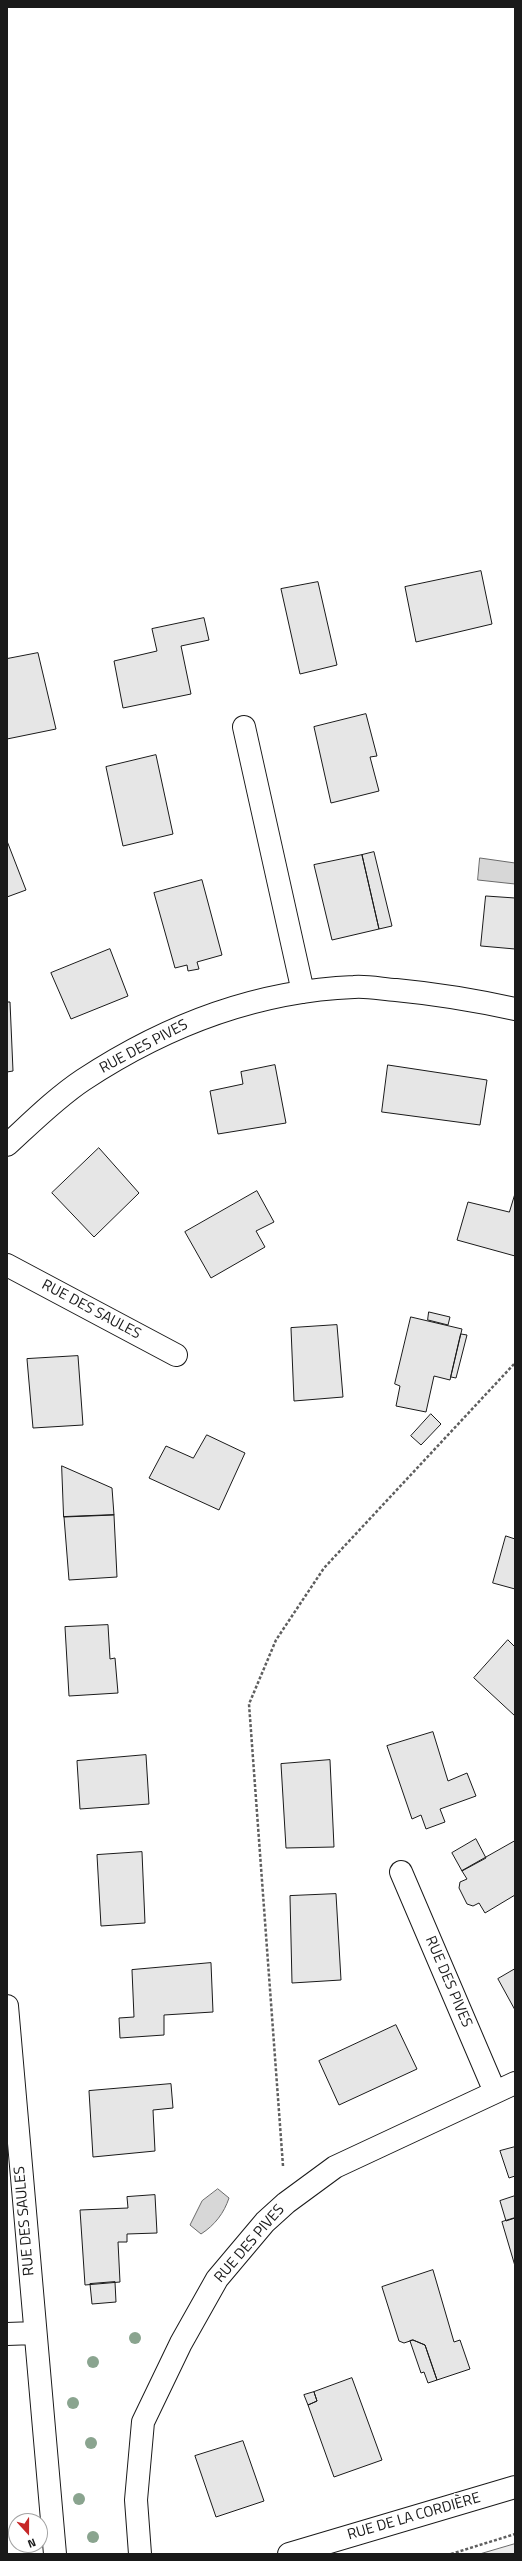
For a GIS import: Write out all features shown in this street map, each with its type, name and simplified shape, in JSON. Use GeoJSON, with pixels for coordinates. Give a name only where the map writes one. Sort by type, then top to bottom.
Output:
{"type":"FeatureCollection","features":[{"type":"Feature","properties":{"kind":"street"},"geometry":{"type":"LineString","coordinates":[[244,728],[303,992]]}},
{"type":"Feature","properties":{"kind":"street","name":"RUE DES PIVES"},"geometry":{"type":"LineString","coordinates":[[7,1145],[82,1081],[151,1040],[201,1017],[262,1000],[303,992],[355,987],[453,996],[515,1009]]}},
{"type":"Feature","properties":{"kind":"street","name":"RUE DES SAULES"},"geometry":{"type":"LineString","coordinates":[[7,1265],[176,1354]]}},
{"type":"Feature","properties":{"kind":"street","name":"RUE DES PIVES"},"geometry":{"type":"LineString","coordinates":[[401,1872],[495,2092]]}},
{"type":"Feature","properties":{"kind":"street","name":"RUE DES SAULES"},"geometry":{"type":"LineString","coordinates":[[7,2011],[55,2554]]}},
{"type":"Feature","properties":{"kind":"street","name":"RUE DES PIVES"},"geometry":{"type":"LineString","coordinates":[[140,2554],[136,2500],[143,2422],[181,2343],[217,2279],[265,2222],[286,2202],[335,2167],[515,2083]]}},
{"type":"Feature","properties":{"kind":"street"},"geometry":{"type":"LineString","coordinates":[[7,2334],[35,2332]]}},
{"type":"Feature","properties":{"kind":"street","name":"RUE DE LA CORDIÈRE"},"geometry":{"type":"LineString","coordinates":[[289,2554],[515,2488]]}},
{"type":"Feature","properties":{"kind":"path"},"geometry":{"type":"LineString","coordinates":[[286,2202],[249,1704],[276,1640],[324,1568],[515,1363]]}},
{"type":"Feature","properties":{"kind":"path"},"geometry":{"type":"LineString","coordinates":[[451,2554],[515,2534]]}},
{"type":"Feature","properties":{"kind":"shaded area"},"geometry":{"type":"Polygon","coordinates":[[[480,858],[515,863],[515,884],[478,880],[480,858]]]}},
{"type":"Feature","properties":{"kind":"shaded area"},"geometry":{"type":"Polygon","coordinates":[[[218,2189],[229,2198],[222,2214],[215,2223],[201,2234],[190,2225],[202,2201],[218,2189]]]}},
{"type":"Feature","properties":{"kind":"shaded area"},"geometry":{"type":"Polygon","coordinates":[[[515,2544],[515,2554],[480,2554],[515,2544]]]}},
{"type":"Feature","properties":{"kind":"building"},"geometry":{"type":"Polygon","coordinates":[[[481,571],[492,624],[416,642],[405,587],[481,571]]]}},
{"type":"Feature","properties":{"kind":"building"},"geometry":{"type":"Polygon","coordinates":[[[318,582],[337,665],[300,674],[281,589],[318,582]]]}},
{"type":"Feature","properties":{"kind":"building"},"geometry":{"type":"Polygon","coordinates":[[[204,618],[209,640],[181,646],[191,694],[123,708],[114,661],[157,651],[152,629],[204,618]]]}},
{"type":"Feature","properties":{"kind":"building"},"geometry":{"type":"Polygon","coordinates":[[[38,653],[56,729],[7,739],[7,659],[38,653]]]}},
{"type":"Feature","properties":{"kind":"building"},"geometry":{"type":"Polygon","coordinates":[[[366,714],[377,756],[370,757],[379,791],[331,803],[314,727],[366,714]]]}},
{"type":"Feature","properties":{"kind":"building"},"geometry":{"type":"Polygon","coordinates":[[[156,755],[173,834],[123,846],[106,767],[156,755]]]}},
{"type":"Feature","properties":{"kind":"building"},"geometry":{"type":"Polygon","coordinates":[[[7,841],[26,890],[7,897],[7,841]]]}},
{"type":"Feature","properties":{"kind":"building"},"geometry":{"type":"Polygon","coordinates":[[[374,852],[392,926],[379,929],[362,855],[374,852]]]}},
{"type":"Feature","properties":{"kind":"building"},"geometry":{"type":"Polygon","coordinates":[[[362,855],[379,929],[332,940],[314,865],[362,855]]]}},
{"type":"Feature","properties":{"kind":"building"},"geometry":{"type":"Polygon","coordinates":[[[202,880],[222,955],[197,962],[199,969],[188,971],[187,965],[175,968],[154,893],[202,880]]]}},
{"type":"Feature","properties":{"kind":"building"},"geometry":{"type":"Polygon","coordinates":[[[486,896],[515,898],[515,949],[481,946],[486,896]]]}},
{"type":"Feature","properties":{"kind":"building"},"geometry":{"type":"Polygon","coordinates":[[[110,949],[128,996],[71,1019],[51,973],[110,949]]]}},
{"type":"Feature","properties":{"kind":"building"},"geometry":{"type":"Polygon","coordinates":[[[7,1002],[10,1002],[13,1071],[7,1072],[7,1002]]]}},
{"type":"Feature","properties":{"kind":"building"},"geometry":{"type":"Polygon","coordinates":[[[275,1065],[286,1123],[218,1134],[210,1091],[243,1084],[241,1072],[275,1065]]]}},
{"type":"Feature","properties":{"kind":"building"},"geometry":{"type":"Polygon","coordinates":[[[388,1065],[487,1080],[480,1125],[382,1112],[388,1065]]]}},
{"type":"Feature","properties":{"kind":"building"},"geometry":{"type":"Polygon","coordinates":[[[99,1148],[139,1193],[94,1237],[52,1193],[99,1148]]]}},
{"type":"Feature","properties":{"kind":"building"},"geometry":{"type":"Polygon","coordinates":[[[257,1191],[274,1222],[256,1231],[265,1247],[211,1278],[185,1232],[257,1191]]]}},
{"type":"Feature","properties":{"kind":"building"},"geometry":{"type":"Polygon","coordinates":[[[515,1194],[515,1256],[457,1240],[468,1202],[509,1212],[515,1194]]]}},
{"type":"Feature","properties":{"kind":"building"},"geometry":{"type":"Polygon","coordinates":[[[429,1312],[450,1317],[448,1325],[428,1320],[429,1312]]]}},
{"type":"Feature","properties":{"kind":"building"},"geometry":{"type":"Polygon","coordinates":[[[411,1317],[462,1329],[450,1380],[434,1376],[426,1412],[396,1406],[400,1386],[395,1384],[411,1317]]]}},
{"type":"Feature","properties":{"kind":"building"},"geometry":{"type":"Polygon","coordinates":[[[337,1325],[343,1397],[294,1401],[291,1328],[337,1325]]]}},
{"type":"Feature","properties":{"kind":"building"},"geometry":{"type":"Polygon","coordinates":[[[461,1334],[467,1335],[456,1378],[451,1377],[461,1334]]]}},
{"type":"Feature","properties":{"kind":"building"},"geometry":{"type":"Polygon","coordinates":[[[78,1356],[83,1425],[33,1428],[27,1359],[78,1356]]]}},
{"type":"Feature","properties":{"kind":"building"},"geometry":{"type":"Polygon","coordinates":[[[431,1414],[441,1424],[421,1445],[411,1436],[431,1414]]]}},
{"type":"Feature","properties":{"kind":"building"},"geometry":{"type":"Polygon","coordinates":[[[207,1435],[245,1453],[219,1510],[149,1478],[166,1446],[193,1458],[207,1435]]]}},
{"type":"Feature","properties":{"kind":"building"},"geometry":{"type":"Polygon","coordinates":[[[62,1466],[112,1488],[114,1515],[64,1517],[62,1466]]]}},
{"type":"Feature","properties":{"kind":"building"},"geometry":{"type":"Polygon","coordinates":[[[114,1515],[117,1577],[69,1580],[64,1517],[114,1515]]]}},
{"type":"Feature","properties":{"kind":"building"},"geometry":{"type":"Polygon","coordinates":[[[506,1536],[515,1539],[515,1589],[493,1583],[506,1536]]]}},
{"type":"Feature","properties":{"kind":"building"},"geometry":{"type":"Polygon","coordinates":[[[108,1625],[110,1659],[115,1658],[118,1693],[69,1696],[65,1627],[108,1625]]]}},
{"type":"Feature","properties":{"kind":"building"},"geometry":{"type":"Polygon","coordinates":[[[508,1640],[515,1647],[515,1716],[474,1678],[508,1640]]]}},
{"type":"Feature","properties":{"kind":"building"},"geometry":{"type":"Polygon","coordinates":[[[433,1732],[448,1781],[467,1773],[476,1796],[440,1809],[445,1822],[426,1829],[421,1815],[412,1819],[387,1746],[433,1732]]]}},
{"type":"Feature","properties":{"kind":"building"},"geometry":{"type":"Polygon","coordinates":[[[146,1755],[149,1804],[80,1809],[77,1761],[146,1755]]]}},
{"type":"Feature","properties":{"kind":"building"},"geometry":{"type":"Polygon","coordinates":[[[330,1760],[334,1847],[286,1848],[281,1764],[330,1760]]]}},
{"type":"Feature","properties":{"kind":"building"},"geometry":{"type":"Polygon","coordinates":[[[476,1839],[486,1858],[462,1871],[452,1853],[476,1839]]]}},
{"type":"Feature","properties":{"kind":"building"},"geometry":{"type":"Polygon","coordinates":[[[515,1841],[515,1895],[485,1913],[479,1903],[473,1906],[467,1904],[459,1888],[460,1882],[467,1879],[462,1871],[515,1841]]]}},
{"type":"Feature","properties":{"kind":"building"},"geometry":{"type":"Polygon","coordinates":[[[142,1852],[145,1923],[101,1926],[97,1855],[142,1852]]]}},
{"type":"Feature","properties":{"kind":"building"},"geometry":{"type":"Polygon","coordinates":[[[336,1894],[341,1980],[292,1983],[290,1896],[336,1894]]]}},
{"type":"Feature","properties":{"kind":"building"},"geometry":{"type":"Polygon","coordinates":[[[211,1963],[213,2012],[164,2015],[164,2035],[120,2038],[119,2018],[134,2017],[132,1970],[211,1963]]]}},
{"type":"Feature","properties":{"kind":"building"},"geometry":{"type":"Polygon","coordinates":[[[515,1969],[515,2010],[498,1979],[515,1969]]]}},
{"type":"Feature","properties":{"kind":"building"},"geometry":{"type":"Polygon","coordinates":[[[396,2025],[417,2069],[339,2105],[319,2061],[396,2025]]]}},
{"type":"Feature","properties":{"kind":"building"},"geometry":{"type":"Polygon","coordinates":[[[171,2084],[173,2108],[153,2110],[155,2151],[93,2157],[89,2091],[171,2084]]]}},
{"type":"Feature","properties":{"kind":"building"},"geometry":{"type":"Polygon","coordinates":[[[515,2147],[515,2176],[509,2178],[500,2151],[515,2147]]]}},
{"type":"Feature","properties":{"kind":"building"},"geometry":{"type":"Polygon","coordinates":[[[155,2195],[157,2233],[127,2234],[127,2242],[118,2242],[120,2282],[85,2285],[80,2210],[128,2208],[127,2197],[155,2195]]]}},
{"type":"Feature","properties":{"kind":"building"},"geometry":{"type":"Polygon","coordinates":[[[515,2196],[515,2218],[506,2221],[500,2201],[515,2196]]]}},
{"type":"Feature","properties":{"kind":"building"},"geometry":{"type":"Polygon","coordinates":[[[515,2218],[515,2266],[502,2222],[515,2218]]]}},
{"type":"Feature","properties":{"kind":"building"},"geometry":{"type":"Polygon","coordinates":[[[433,2270],[454,2342],[460,2340],[470,2369],[437,2380],[425,2345],[413,2340],[404,2343],[399,2341],[382,2287],[433,2270]]]}},
{"type":"Feature","properties":{"kind":"building"},"geometry":{"type":"Polygon","coordinates":[[[115,2282],[116,2302],[92,2304],[90,2284],[115,2282]]]}},
{"type":"Feature","properties":{"kind":"building"},"geometry":{"type":"Polygon","coordinates":[[[413,2340],[425,2345],[437,2380],[428,2383],[424,2372],[421,2373],[410,2341],[413,2340]]]}},
{"type":"Feature","properties":{"kind":"building"},"geometry":{"type":"Polygon","coordinates":[[[352,2378],[382,2460],[334,2477],[308,2405],[317,2401],[314,2392],[352,2378]]]}},
{"type":"Feature","properties":{"kind":"building"},"geometry":{"type":"Polygon","coordinates":[[[314,2392],[317,2401],[308,2405],[304,2395],[314,2392]]]}},
{"type":"Feature","properties":{"kind":"building"},"geometry":{"type":"Polygon","coordinates":[[[243,2441],[264,2501],[216,2517],[195,2456],[243,2441]]]}}]}
